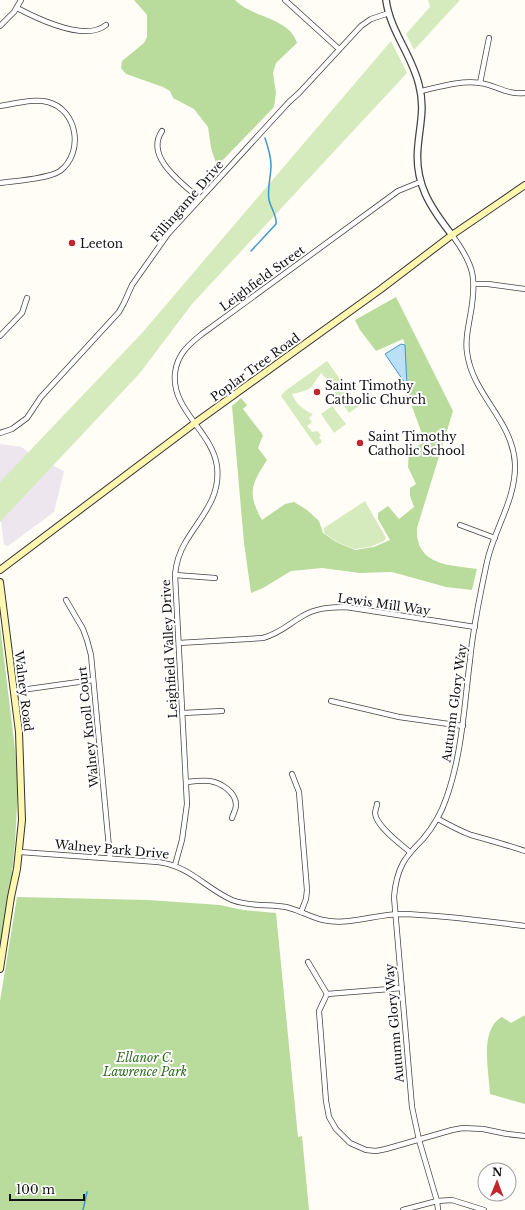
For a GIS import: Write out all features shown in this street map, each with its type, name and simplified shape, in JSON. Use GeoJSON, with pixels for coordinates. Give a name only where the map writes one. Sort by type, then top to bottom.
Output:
{"type":"FeatureCollection","features":[{"type":"Feature","properties":{"kind":"main road","name":"Poplar Tree Road"},"geometry":{"type":"LineString","coordinates":[[0,570],[195,423],[322,332],[452,235],[525,185]]}},
{"type":"Feature","properties":{"kind":"main road","name":"Walney Road"},"geometry":{"type":"LineString","coordinates":[[0,582],[19,740],[22,820],[20,852],[0,969]]}},
{"type":"Feature","properties":{"kind":"street"},"geometry":{"type":"LineString","coordinates":[[0,26],[17,8],[21,0]]}},
{"type":"Feature","properties":{"kind":"street"},"geometry":{"type":"LineString","coordinates":[[285,0],[339,49]]}},
{"type":"Feature","properties":{"kind":"street"},"geometry":{"type":"LineString","coordinates":[[386,0],[393,26],[414,69],[421,91],[423,112],[417,162],[420,182],[428,201],[452,235]]}},
{"type":"Feature","properties":{"kind":"street"},"geometry":{"type":"LineString","coordinates":[[17,8],[41,20],[65,28],[93,31],[106,25]]}},
{"type":"Feature","properties":{"kind":"street","name":"Fillingame Drive"},"geometry":{"type":"LineString","coordinates":[[0,433],[12,429],[27,418],[41,397],[119,312],[132,285],[160,244],[289,102],[366,22],[389,13]]}},
{"type":"Feature","properties":{"kind":"street"},"geometry":{"type":"LineString","coordinates":[[480,83],[488,38]]}},
{"type":"Feature","properties":{"kind":"street"},"geometry":{"type":"LineString","coordinates":[[421,91],[464,83],[480,83],[509,93],[525,93]]}},
{"type":"Feature","properties":{"kind":"street"},"geometry":{"type":"LineString","coordinates":[[0,106],[36,100],[50,102],[56,105],[65,112],[72,123],[75,144],[74,151],[68,162],[55,173],[48,176],[0,183]]}},
{"type":"Feature","properties":{"kind":"street"},"geometry":{"type":"LineString","coordinates":[[162,131],[158,140],[158,145],[164,164],[170,172],[200,199]]}},
{"type":"Feature","properties":{"kind":"street","name":"Leighfield Street"},"geometry":{"type":"LineString","coordinates":[[195,423],[181,403],[176,391],[175,381],[178,362],[190,344],[398,191],[420,182]]}},
{"type":"Feature","properties":{"kind":"street","name":"Autumn Glory Way"},"geometry":{"type":"LineString","coordinates":[[438,1210],[437,1201],[419,1140],[412,1107],[394,897],[397,876],[402,864],[410,852],[438,819],[457,760],[463,726],[470,658],[488,560],[512,492],[515,466],[514,452],[509,436],[471,374],[466,336],[473,302],[474,284],[468,259],[452,235]]}},
{"type":"Feature","properties":{"kind":"street"},"geometry":{"type":"LineString","coordinates":[[474,284],[488,284],[525,289]]}},
{"type":"Feature","properties":{"kind":"street"},"geometry":{"type":"LineString","coordinates":[[0,336],[22,313],[27,298]]}},
{"type":"Feature","properties":{"kind":"street","name":"Leighfield Valley Drive"},"geometry":{"type":"LineString","coordinates":[[175,865],[186,824],[188,804],[175,575],[181,550],[191,532],[211,504],[217,485],[217,465],[213,451],[208,440],[195,423]]}},
{"type":"Feature","properties":{"kind":"street"},"geometry":{"type":"LineString","coordinates":[[460,525],[495,538]]}},
{"type":"Feature","properties":{"kind":"street"},"geometry":{"type":"LineString","coordinates":[[175,575],[215,578]]}},
{"type":"Feature","properties":{"kind":"street","name":"Walney Knoll Court"},"geometry":{"type":"LineString","coordinates":[[66,600],[87,640],[91,655],[110,858]]}},
{"type":"Feature","properties":{"kind":"street","name":"Lewis Mill Way"},"geometry":{"type":"LineString","coordinates":[[179,644],[263,638],[275,634],[301,616],[314,610],[328,607],[346,607],[475,627]]}},
{"type":"Feature","properties":{"kind":"street"},"geometry":{"type":"LineString","coordinates":[[14,691],[93,680]]}},
{"type":"Feature","properties":{"kind":"street"},"geometry":{"type":"LineString","coordinates":[[331,701],[400,717],[463,726]]}},
{"type":"Feature","properties":{"kind":"street"},"geometry":{"type":"LineString","coordinates":[[183,713],[222,711]]}},
{"type":"Feature","properties":{"kind":"street"},"geometry":{"type":"LineString","coordinates":[[292,774],[299,792],[307,890],[306,899],[301,912]]}},
{"type":"Feature","properties":{"kind":"street"},"geometry":{"type":"LineString","coordinates":[[187,782],[210,781],[224,787],[232,795],[235,802],[236,807],[232,818]]}},
{"type":"Feature","properties":{"kind":"street"},"geometry":{"type":"LineString","coordinates":[[377,804],[375,813],[379,821],[390,836],[410,852]]}},
{"type":"Feature","properties":{"kind":"street"},"geometry":{"type":"LineString","coordinates":[[438,819],[471,835],[494,840],[525,851]]}},
{"type":"Feature","properties":{"kind":"street","name":"Walney Park Drive"},"geometry":{"type":"LineString","coordinates":[[20,852],[158,862],[175,865],[186,870],[224,895],[238,902],[250,905],[285,907],[324,920],[351,921],[395,914],[466,919],[525,926]]}},
{"type":"Feature","properties":{"kind":"street"},"geometry":{"type":"LineString","coordinates":[[308,962],[328,994]]}},
{"type":"Feature","properties":{"kind":"street"},"geometry":{"type":"LineString","coordinates":[[328,994],[402,988]]}},
{"type":"Feature","properties":{"kind":"street"},"geometry":{"type":"LineString","coordinates":[[328,994],[319,1011],[326,1101],[329,1117],[336,1130],[350,1143],[366,1150],[376,1151],[452,1130],[472,1128],[525,1136]]}},
{"type":"Feature","properties":{"kind":"street"},"geometry":{"type":"LineString","coordinates":[[403,1210],[437,1201],[452,1200],[484,1210]]}},
{"type":"Feature","properties":{"kind":"shaded area"},"geometry":{"type":"Polygon","coordinates":[[[0,444],[22,447],[31,455],[64,471],[54,512],[8,546],[4,545],[0,512],[0,444]]]}},
{"type":"Feature","properties":{"kind":"green space"},"geometry":{"type":"Polygon","coordinates":[[[134,0],[235,0],[251,11],[278,23],[293,34],[297,43],[276,63],[273,73],[276,93],[274,107],[217,166],[211,148],[208,127],[194,109],[173,98],[170,91],[163,87],[126,74],[121,68],[122,61],[144,43],[147,37],[147,15],[134,0]]]}},
{"type":"Feature","properties":{"kind":"green space"},"geometry":{"type":"Polygon","coordinates":[[[428,0],[460,0],[414,50],[406,34],[430,7],[428,0]]]}},
{"type":"Feature","properties":{"kind":"green space"},"geometry":{"type":"Polygon","coordinates":[[[391,41],[407,73],[192,304],[140,373],[0,522],[0,482],[142,333],[391,41]]]}},
{"type":"Feature","properties":{"kind":"green space"},"geometry":{"type":"Polygon","coordinates":[[[396,297],[453,411],[417,528],[418,541],[422,550],[428,557],[436,561],[477,569],[472,590],[446,587],[392,572],[360,573],[322,568],[291,571],[263,588],[251,593],[244,543],[232,406],[241,398],[247,405],[243,409],[263,435],[258,448],[267,460],[257,476],[253,489],[254,503],[262,520],[285,504],[294,502],[307,510],[319,521],[323,533],[336,542],[355,550],[374,547],[390,540],[378,519],[378,513],[388,506],[399,519],[414,507],[410,496],[410,488],[416,484],[408,467],[409,450],[425,442],[407,393],[405,345],[403,339],[376,351],[360,330],[355,320],[396,297]]]}},
{"type":"Feature","properties":{"kind":"green space"},"geometry":{"type":"Polygon","coordinates":[[[327,361],[359,406],[349,413],[341,401],[337,403],[330,384],[321,373],[308,390],[292,394],[300,406],[313,414],[309,418],[312,422],[307,426],[312,432],[318,431],[321,436],[319,437],[322,442],[316,446],[281,396],[285,391],[327,361]]]}},
{"type":"Feature","properties":{"kind":"green space"},"geometry":{"type":"Polygon","coordinates":[[[332,406],[346,424],[334,433],[321,414],[332,406]]]}},
{"type":"Feature","properties":{"kind":"green space"},"geometry":{"type":"Polygon","coordinates":[[[365,501],[386,538],[384,541],[370,547],[354,549],[337,542],[324,533],[324,528],[365,501]]]}},
{"type":"Feature","properties":{"kind":"green space"},"geometry":{"type":"Polygon","coordinates":[[[0,625],[17,766],[17,806],[11,885],[0,950],[0,625]]]}},
{"type":"Feature","properties":{"kind":"green space","name":"Ellanor C. Lawrence Park"},"geometry":{"type":"Polygon","coordinates":[[[17,897],[148,900],[220,905],[243,910],[276,913],[298,1137],[302,1136],[309,1210],[0,1210],[0,1001],[17,897]]]}},
{"type":"Feature","properties":{"kind":"green space"},"geometry":{"type":"Polygon","coordinates":[[[525,1015],[525,1104],[490,1094],[487,1052],[490,1031],[495,1023],[502,1017],[511,1023],[525,1015]]]}},
{"type":"Feature","properties":{"kind":"water"},"geometry":{"type":"Polygon","coordinates":[[[401,344],[405,345],[407,386],[385,354],[401,344]]]}},
{"type":"Feature","properties":{"kind":"waterway"},"geometry":{"type":"LineString","coordinates":[[251,251],[276,224],[276,218],[269,200],[268,191],[271,162],[265,138]]}},
{"type":"Feature","properties":{"kind":"waterway"},"geometry":{"type":"LineString","coordinates":[[83,1210],[87,1192]]}},
{"type":"Feature","properties":{"kind":"place","name":"Leeton"},"geometry":{"type":"Point","coordinates":[72,243]}},
{"type":"Feature","properties":{"kind":"place","name":"Saint Timothy Catholic Church"},"geometry":{"type":"Point","coordinates":[317,392]}},
{"type":"Feature","properties":{"kind":"place","name":"Saint Timothy Catholic School"},"geometry":{"type":"Point","coordinates":[360,443]}}]}
